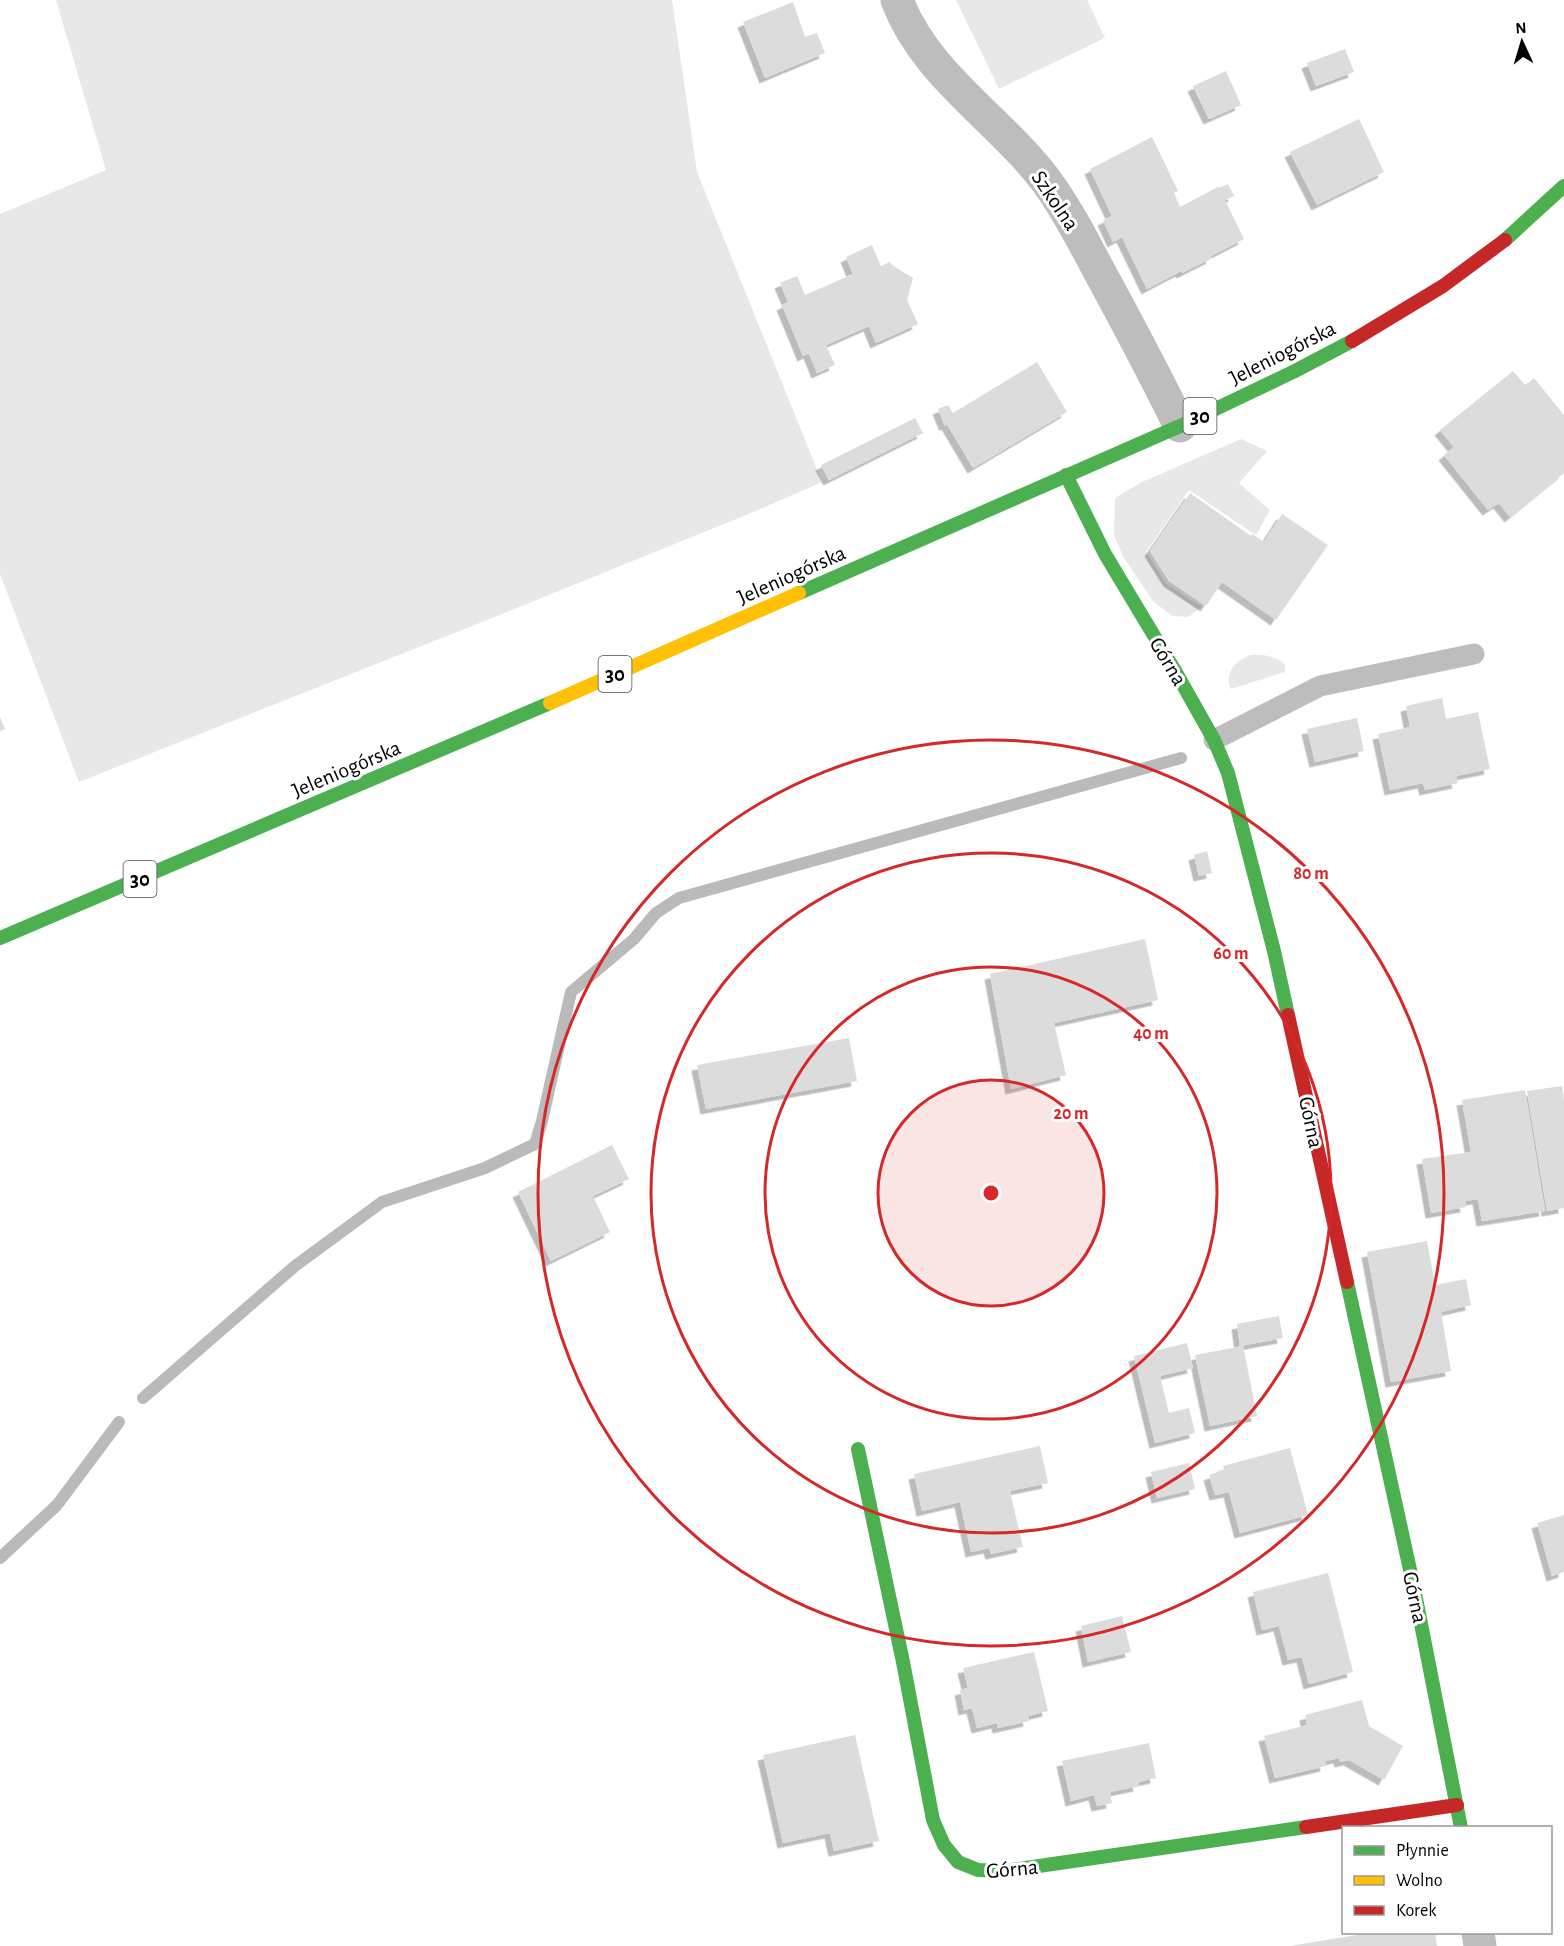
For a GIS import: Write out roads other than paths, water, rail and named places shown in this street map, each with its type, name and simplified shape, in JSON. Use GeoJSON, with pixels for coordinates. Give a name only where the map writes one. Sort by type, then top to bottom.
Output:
{"type":"FeatureCollection","features":[{"type":"Feature","properties":{"kind":"street","name":"Szkolna"},"geometry":{"type":"LineString","coordinates":[[897,0],[912,32],[928,55],[1019,148],[1047,182],[1071,218],[1180,426]]}},
{"type":"Feature","properties":{"kind":"street","name":"Jeleniogórska"},"geometry":{"type":"LineString","coordinates":[[0,938],[426,757],[1180,426],[1276,381],[1398,316],[1480,260],[1564,186]]}},
{"type":"Feature","properties":{"kind":"street","name":"Górna"},"geometry":{"type":"LineString","coordinates":[[1066,475],[1105,554],[1214,740],[1228,773],[1274,951],[1414,1588],[1461,1826]]}},
{"type":"Feature","properties":{"kind":"street","name":"Górna"},"geometry":{"type":"LineString","coordinates":[[858,1449],[903,1662],[933,1820],[940,1841],[961,1864],[976,1871],[992,1872],[1457,1804]]}},
{"type":"Feature","properties":{"kind":"lane"},"geometry":{"type":"LineString","coordinates":[[1214,740],[1320,686],[1474,654]]}},
{"type":"Feature","properties":{"kind":"waterway"},"geometry":{"type":"LineString","coordinates":[[143,1398],[295,1266],[382,1202],[485,1168],[535,1144],[571,992],[634,939],[656,913],[679,898],[1181,758]]}},
{"type":"Feature","properties":{"kind":"waterway"},"geometry":{"type":"LineString","coordinates":[[0,1558],[57,1505],[119,1422]]}}]}
